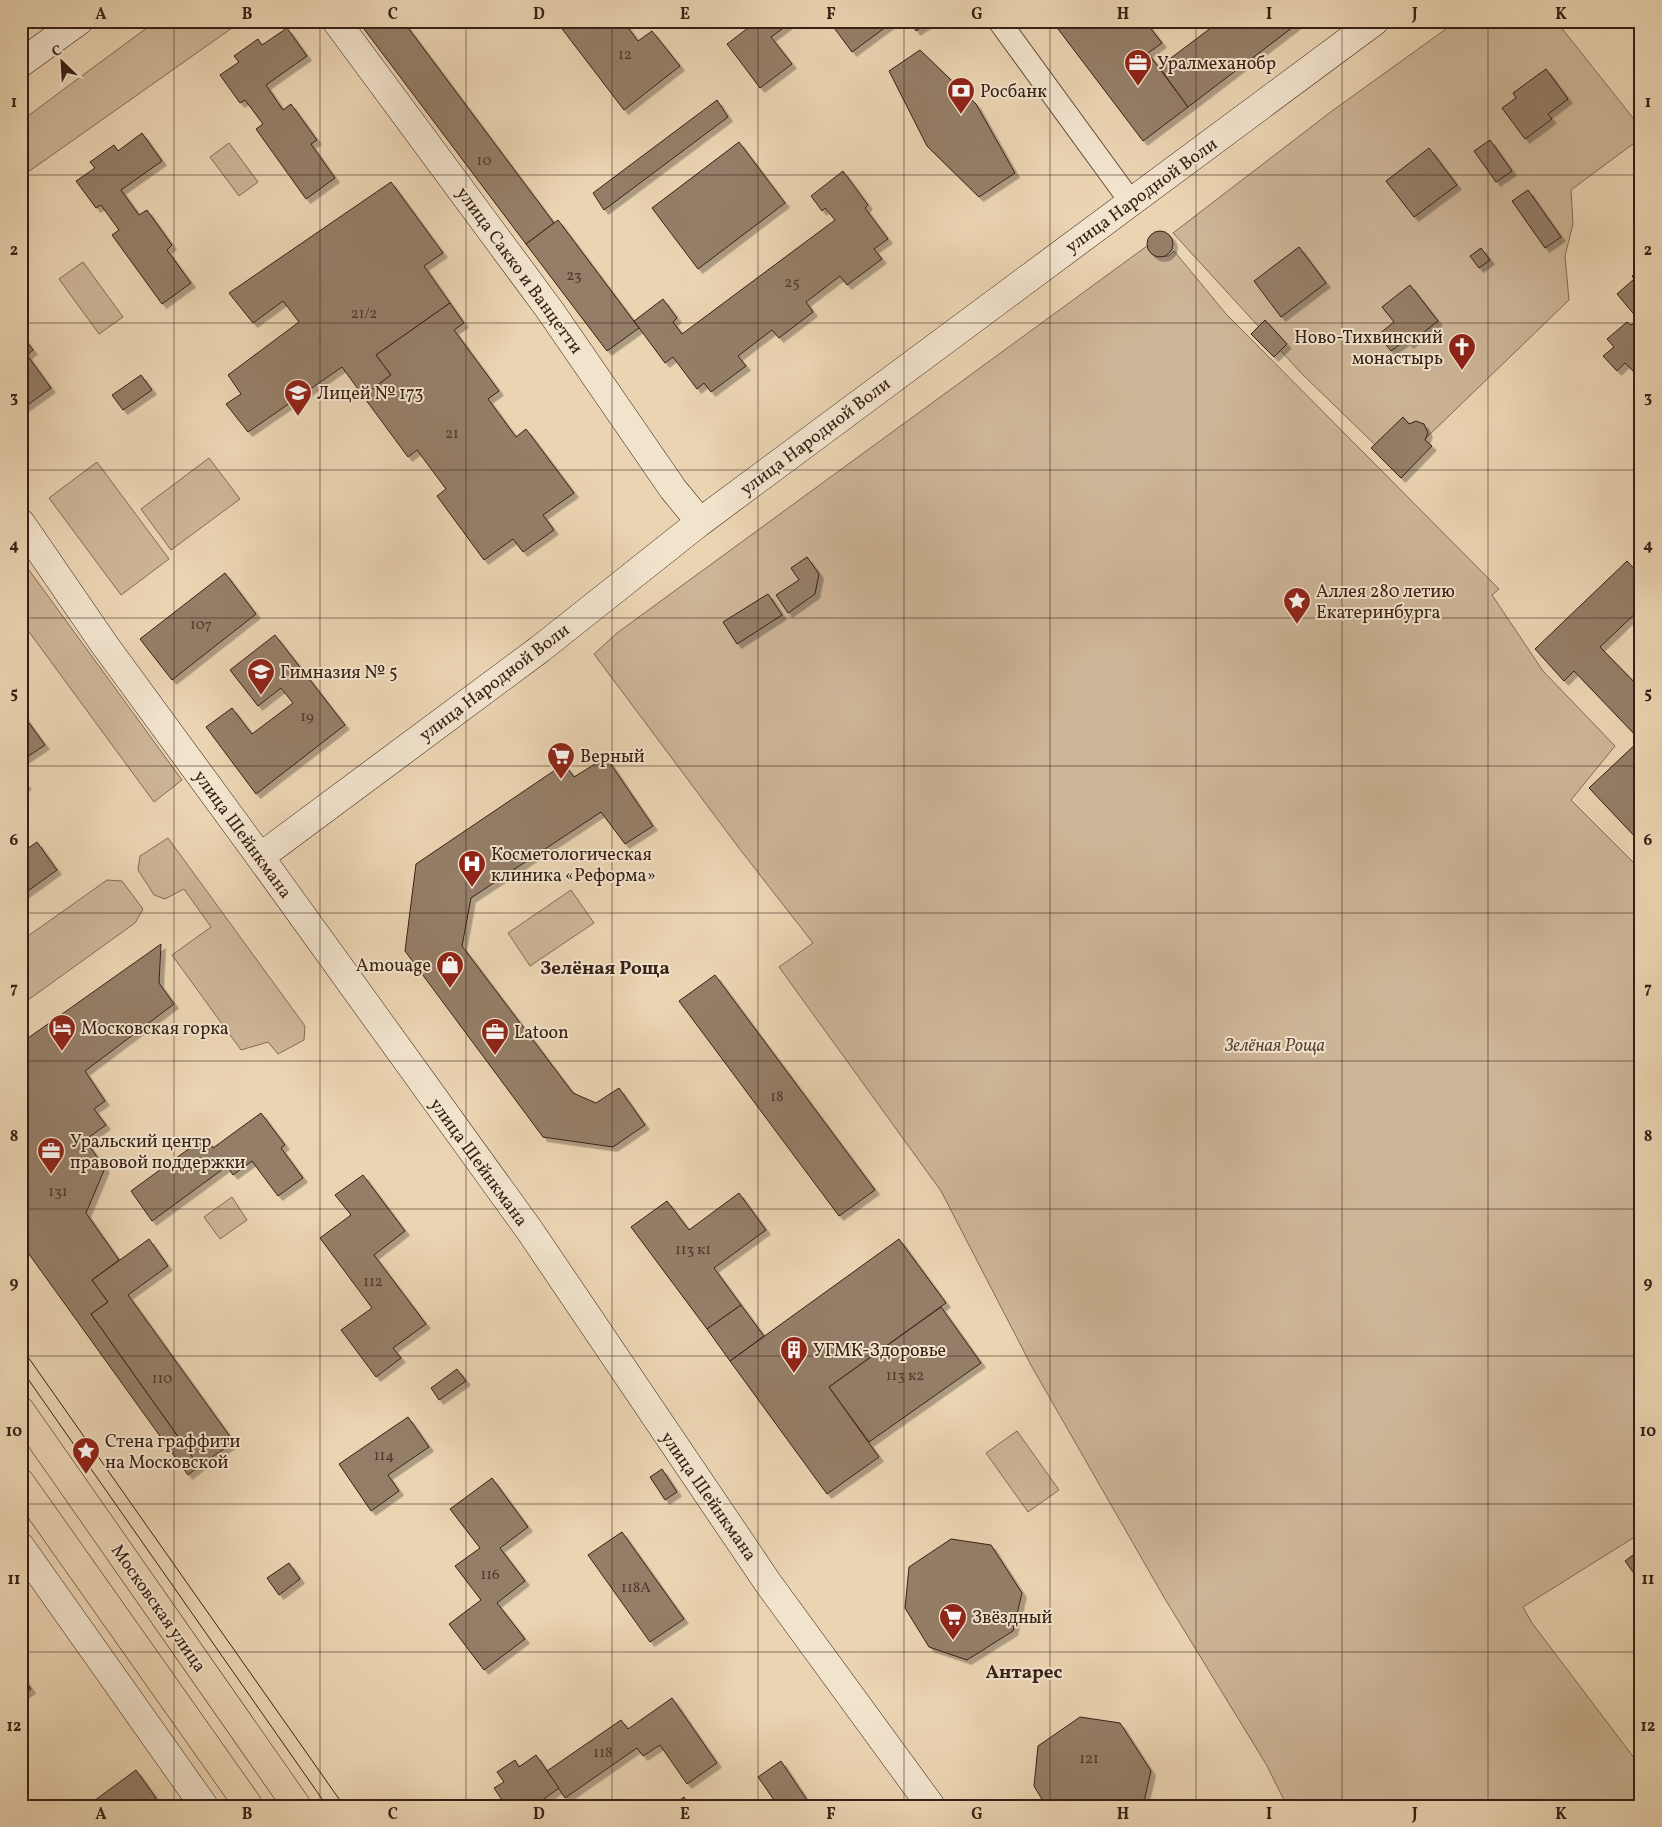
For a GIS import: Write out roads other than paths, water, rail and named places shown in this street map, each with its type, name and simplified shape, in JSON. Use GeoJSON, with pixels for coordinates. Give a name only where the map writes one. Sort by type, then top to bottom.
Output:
{"type":"FeatureCollection","features":[{"type":"Feature","properties":{"kind":"main road","name":"Московская улица"},"geometry":{"type":"LineString","coordinates":[[21,1411],[297,1806]]}},
{"type":"Feature","properties":{"kind":"main road"},"geometry":{"type":"LineString","coordinates":[[21,1483],[249,1806]]}},
{"type":"Feature","properties":{"kind":"street"},"geometry":{"type":"LineString","coordinates":[[21,63],[79,21]]}},
{"type":"Feature","properties":{"kind":"street","name":"улица Сакко и Ванцетти"},"geometry":{"type":"LineString","coordinates":[[336,21],[549,309],[674,488],[700,522]]}},
{"type":"Feature","properties":{"kind":"street"},"geometry":{"type":"LineString","coordinates":[[999,21],[1131,202]]}},
{"type":"Feature","properties":{"kind":"street","name":"улица Народной Воли"},"geometry":{"type":"LineString","coordinates":[[260,856],[540,649],[700,522],[1375,21]]}},
{"type":"Feature","properties":{"kind":"street","name":"улица Шейнкмана"},"geometry":{"type":"LineString","coordinates":[[21,523],[104,644],[260,856],[530,1231],[768,1582],[931,1806]]}},
{"type":"Feature","properties":{"kind":"street"},"geometry":{"type":"LineString","coordinates":[[21,1547],[204,1806]]}},
{"type":"Feature","properties":{"kind":"tram line"},"geometry":{"type":"LineString","coordinates":[[21,1347],[344,1806]]}},
{"type":"Feature","properties":{"kind":"tram line"},"geometry":{"type":"LineString","coordinates":[[21,1369],[327,1806]]}},
{"type":"Feature","properties":{"kind":"place","name":"Уралмеханобр"},"geometry":{"type":"Point","coordinates":[1138,87]}},
{"type":"Feature","properties":{"kind":"place","name":"Росбанк"},"geometry":{"type":"Point","coordinates":[961,115]}},
{"type":"Feature","properties":{"kind":"place","name":"Ново-Тихвинский монастырь"},"geometry":{"type":"Point","coordinates":[1462,371]}},
{"type":"Feature","properties":{"kind":"place","name":"Лицей № 173"},"geometry":{"type":"Point","coordinates":[298,417]}},
{"type":"Feature","properties":{"kind":"place","name":"Аллея 280 летию Екатеринбурга"},"geometry":{"type":"Point","coordinates":[1297,625]}},
{"type":"Feature","properties":{"kind":"place","name":"Гимназия № 5"},"geometry":{"type":"Point","coordinates":[261,696]}},
{"type":"Feature","properties":{"kind":"place","name":"Верный"},"geometry":{"type":"Point","coordinates":[561,780]}},
{"type":"Feature","properties":{"kind":"place","name":"Косметологическая клиника «Реформа»"},"geometry":{"type":"Point","coordinates":[472,888]}},
{"type":"Feature","properties":{"kind":"place","name":"Amouage"},"geometry":{"type":"Point","coordinates":[450,989]}},
{"type":"Feature","properties":{"kind":"place","name":"Московская горка"},"geometry":{"type":"Point","coordinates":[62,1052]}},
{"type":"Feature","properties":{"kind":"place","name":"Latoon"},"geometry":{"type":"Point","coordinates":[495,1056]}},
{"type":"Feature","properties":{"kind":"place","name":"Уральский центр правовой поддержки"},"geometry":{"type":"Point","coordinates":[51,1175]}},
{"type":"Feature","properties":{"kind":"place","name":"УГМК-Здоровье"},"geometry":{"type":"Point","coordinates":[794,1374]}},
{"type":"Feature","properties":{"kind":"place","name":"Стена граффити на Московской"},"geometry":{"type":"Point","coordinates":[86,1475]}},
{"type":"Feature","properties":{"kind":"place","name":"Звёздный"},"geometry":{"type":"Point","coordinates":[953,1641]}},
{"type":"Feature","properties":{"kind":"district","name":"Зелёная Роща"},"geometry":{"type":"Point","coordinates":[605,967]}},
{"type":"Feature","properties":{"kind":"district","name":"Антарес"},"geometry":{"type":"Point","coordinates":[1024,1671]}}]}
